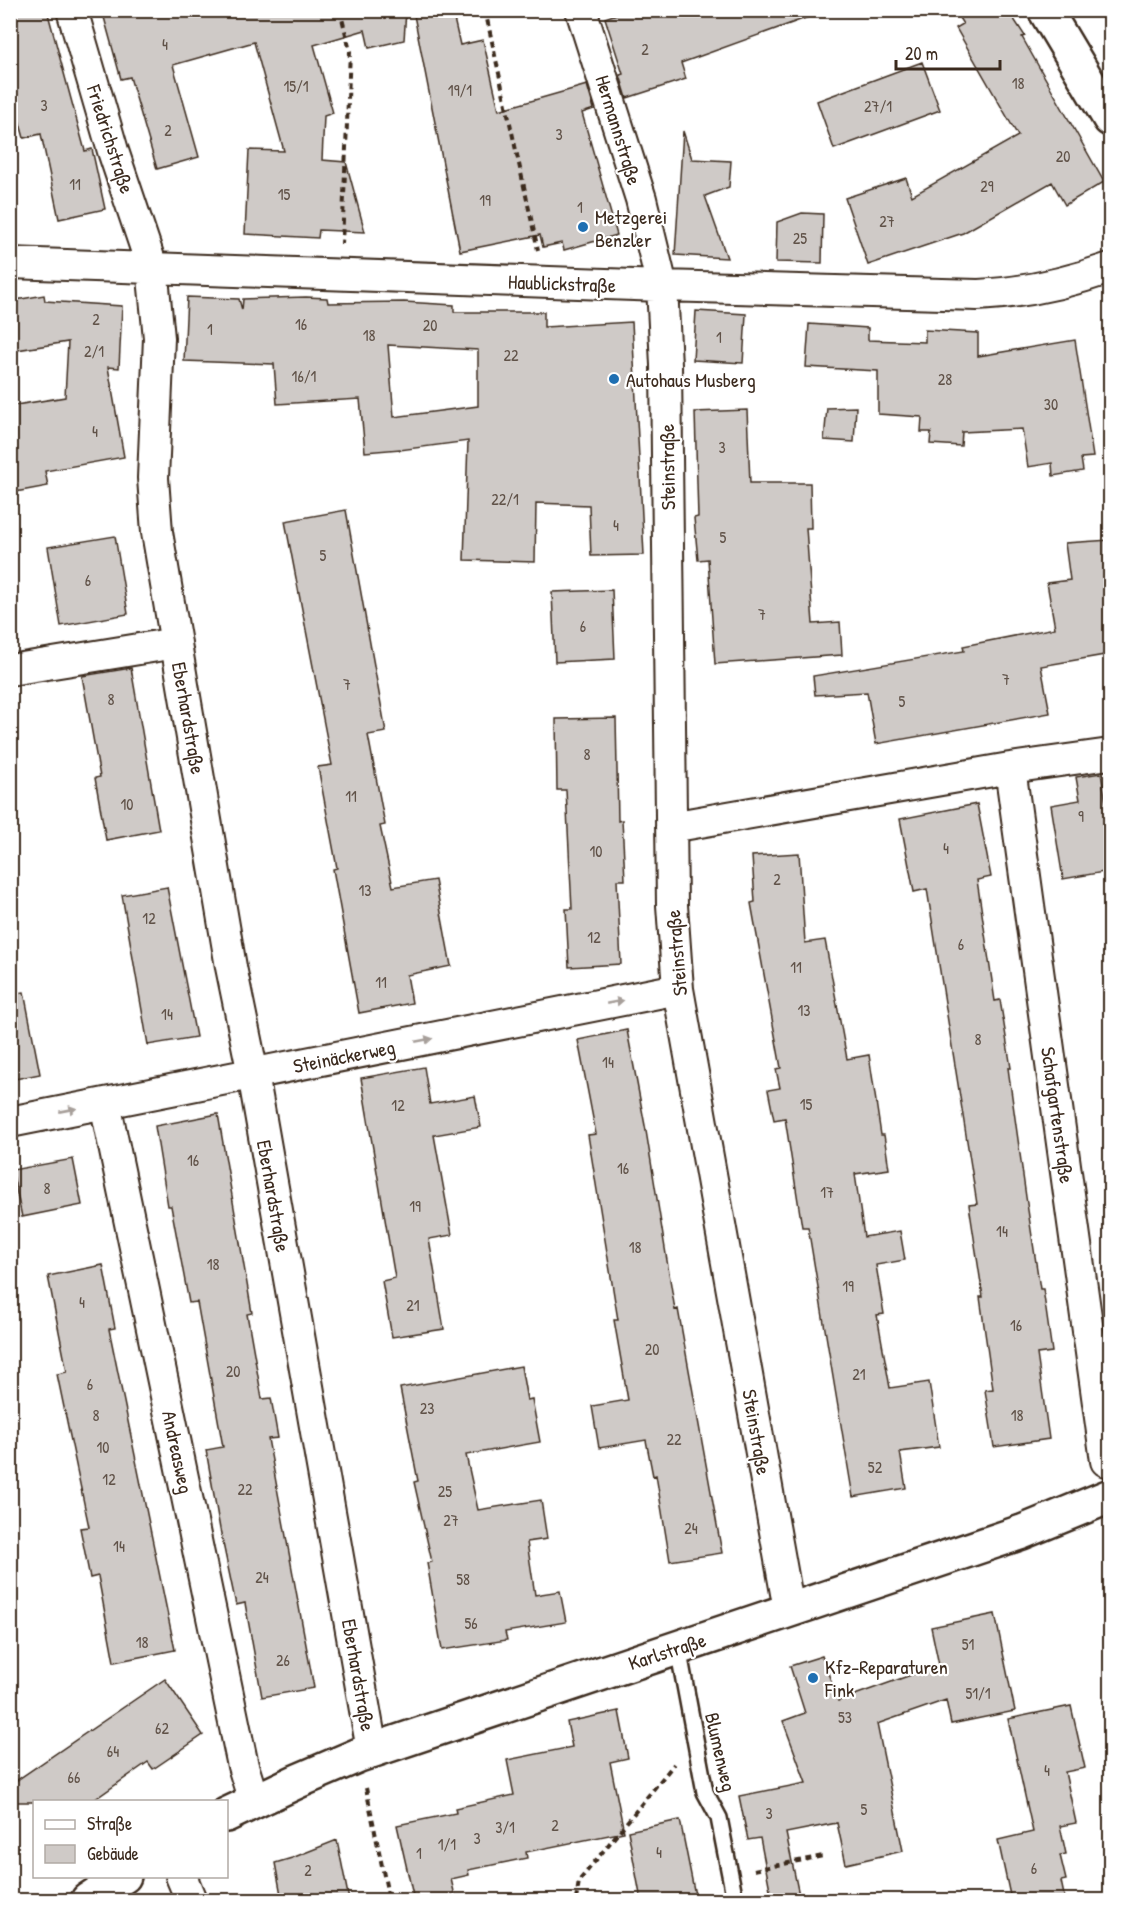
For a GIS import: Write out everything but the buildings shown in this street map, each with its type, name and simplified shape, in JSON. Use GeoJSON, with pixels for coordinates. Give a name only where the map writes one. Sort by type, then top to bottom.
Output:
{"type":"FeatureCollection","features":[{"type":"Feature","properties":{"kind":"main road"},"geometry":{"type":"LineString","coordinates":[[1046,10],[1110,119]]}},
{"type":"Feature","properties":{"kind":"main road","name":"Karlstraße"},"geometry":{"type":"LineString","coordinates":[[240,1808],[365,1753],[1022,1533],[1110,1496]]}},
{"type":"Feature","properties":{"kind":"main road"},"geometry":{"type":"LineString","coordinates":[[88,1900],[121,1878]]}},
{"type":"Feature","properties":{"kind":"street","name":"Friedrichstraße"},"geometry":{"type":"LineString","coordinates":[[72,10],[113,151],[152,267]]}},
{"type":"Feature","properties":{"kind":"street","name":"Hermannstraße"},"geometry":{"type":"LineString","coordinates":[[581,10],[641,200],[662,286]]}},
{"type":"Feature","properties":{"kind":"street","name":"Haublickstraße"},"geometry":{"type":"LineString","coordinates":[[10,263],[662,286],[999,294],[1077,280],[1110,268]]}},
{"type":"Feature","properties":{"kind":"street","name":"Eberhardstraße"},"geometry":{"type":"LineString","coordinates":[[152,267],[159,338],[154,440],[154,503],[158,542],[231,967],[253,1074],[365,1753]]}},
{"type":"Feature","properties":{"kind":"street","name":"Steinstraße"},"geometry":{"type":"LineString","coordinates":[[662,286],[666,355],[672,905],[678,989],[790,1610]]}},
{"type":"Feature","properties":{"kind":"street","name":"Eberhardstraße"},"geometry":{"type":"LineString","coordinates":[[10,670],[176,643]]}},
{"type":"Feature","properties":{"kind":"street"},"geometry":{"type":"LineString","coordinates":[[671,827],[1010,768],[1110,754]]}},
{"type":"Feature","properties":{"kind":"street","name":"Schafgartenstraße"},"geometry":{"type":"LineString","coordinates":[[1010,768],[1106,1461]]}},
{"type":"Feature","properties":{"kind":"street","name":"Steinäckerweg"},"geometry":{"type":"LineString","coordinates":[[10,1122],[678,989]]}},
{"type":"Feature","properties":{"kind":"street","name":"Andreasweg"},"geometry":{"type":"LineString","coordinates":[[105,1103],[243,1766],[240,1808]]}},
{"type":"Feature","properties":{"kind":"street"},"geometry":{"type":"LineString","coordinates":[[182,1878],[191,1900]]}},
{"type":"Feature","properties":{"kind":"lane","name":"Blumenweg"},"geometry":{"type":"LineString","coordinates":[[678,1648],[705,1792],[719,1818],[735,1900]]}},
{"type":"Feature","properties":{"kind":"path"},"geometry":{"type":"LineString","coordinates":[[340,10],[350,51],[341,275]]}},
{"type":"Feature","properties":{"kind":"path"},"geometry":{"type":"LineString","coordinates":[[485,10],[545,282]]}},
{"type":"Feature","properties":{"kind":"path"},"geometry":{"type":"LineString","coordinates":[[576,1900],[579,1881],[695,1739]]}},
{"type":"Feature","properties":{"kind":"path"},"geometry":{"type":"LineString","coordinates":[[365,1753],[389,1900]]}},
{"type":"Feature","properties":{"kind":"path"},"geometry":{"type":"LineString","coordinates":[[730,1875],[823,1856]]}},
{"type":"Feature","properties":{"kind":"place","name":"Metzgerei Benzler"},"geometry":{"type":"Point","coordinates":[583,227]}},
{"type":"Feature","properties":{"kind":"place","name":"Autohaus Musberg"},"geometry":{"type":"Point","coordinates":[614,379]}},
{"type":"Feature","properties":{"kind":"place","name":"Kfz-Reparaturen Fink"},"geometry":{"type":"Point","coordinates":[813,1678]}}]}
